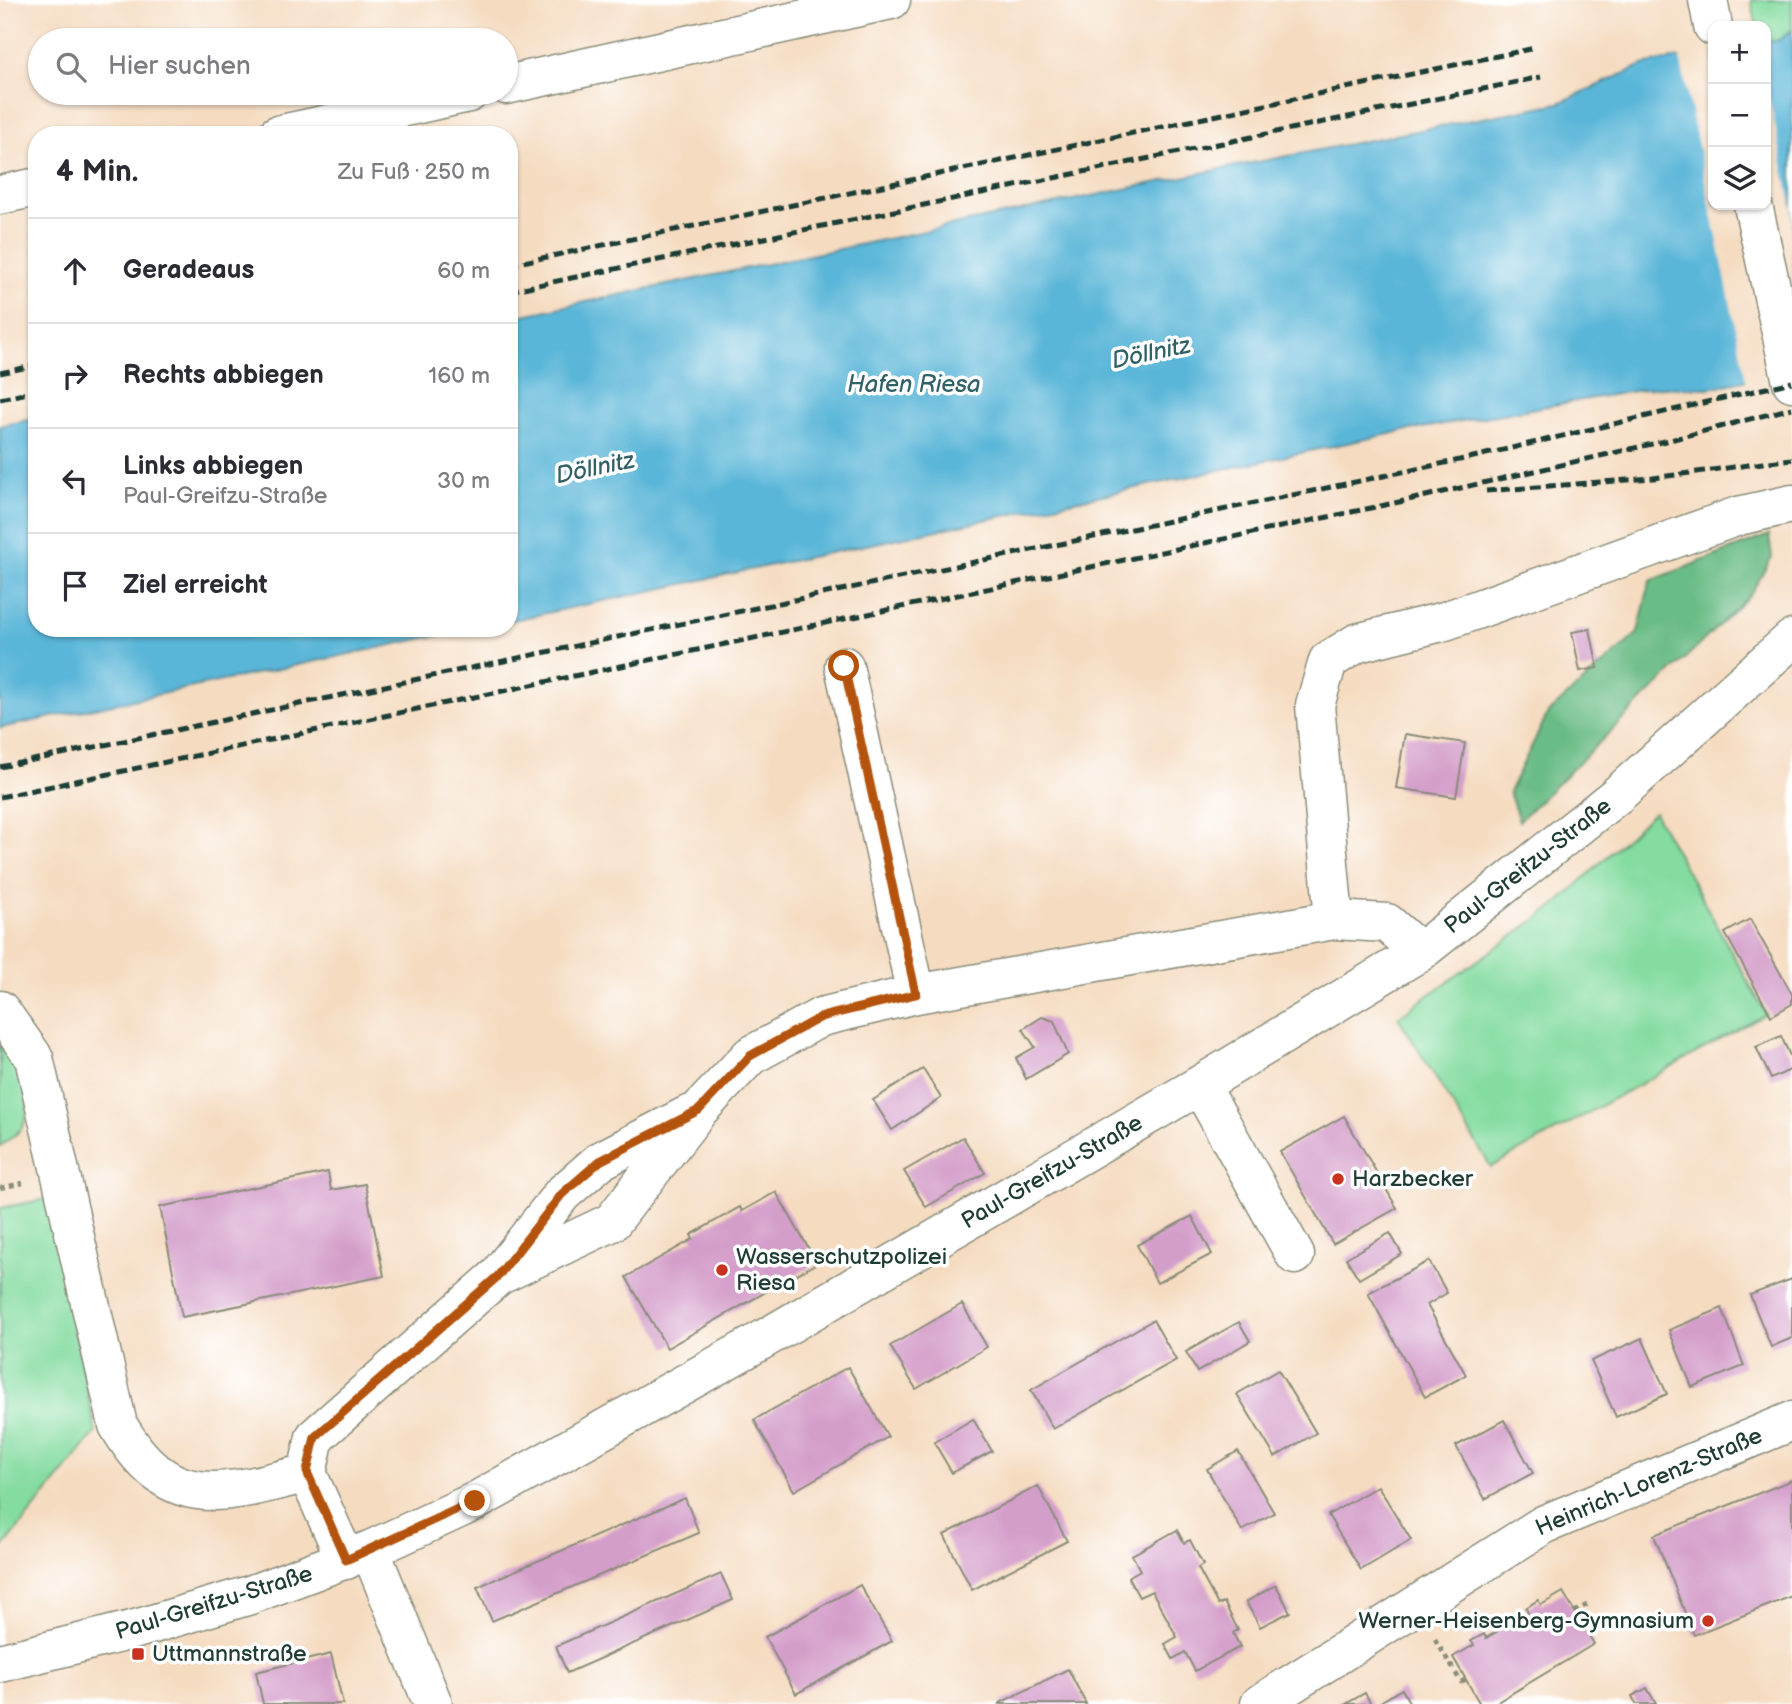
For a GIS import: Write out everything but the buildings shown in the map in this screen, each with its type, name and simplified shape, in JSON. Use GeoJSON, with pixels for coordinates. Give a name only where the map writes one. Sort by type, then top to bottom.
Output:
{"type":"FeatureCollection","features":[{"type":"Feature","properties":{"kind":"main road"},"geometry":{"type":"LineString","coordinates":[[518,82],[891,0]]}},
{"type":"Feature","properties":{"kind":"main road"},"geometry":{"type":"LineString","coordinates":[[1708,0],[1712,21]]}},
{"type":"Feature","properties":{"kind":"main road"},"geometry":{"type":"LineString","coordinates":[[318,126],[413,105]]}},
{"type":"Feature","properties":{"kind":"main road"},"geometry":{"type":"LineString","coordinates":[[0,195],[28,189]]}},
{"type":"Feature","properties":{"kind":"main road"},"geometry":{"type":"LineString","coordinates":[[1754,210],[1792,382]]}},
{"type":"Feature","properties":{"kind":"main road"},"geometry":{"type":"LineString","coordinates":[[1334,920],[1315,705],[1328,661],[1357,643],[1445,621],[1738,516],[1792,504]]}},
{"type":"Feature","properties":{"kind":"main road","name":"Paul-Greifzu-Straße"},"geometry":{"type":"LineString","coordinates":[[0,1663],[136,1629],[250,1595],[358,1555],[475,1501],[598,1433],[1200,1085],[1420,952],[1616,796],[1792,639]]}},
{"type":"Feature","properties":{"kind":"main road"},"geometry":{"type":"LineString","coordinates":[[844,666],[916,994]]}},
{"type":"Feature","properties":{"kind":"main road"},"geometry":{"type":"LineString","coordinates":[[498,1276],[612,1222],[699,1110],[750,1056],[821,1017],[916,994],[1334,920],[1387,923],[1420,952]]}},
{"type":"Feature","properties":{"kind":"main road"},"geometry":{"type":"LineString","coordinates":[[0,1010],[34,1058],[118,1425],[133,1451],[153,1471],[175,1484],[208,1493],[241,1490],[307,1472]]}},
{"type":"Feature","properties":{"kind":"main road"},"geometry":{"type":"LineString","coordinates":[[1200,1085],[1295,1255]]}},
{"type":"Feature","properties":{"kind":"main road"},"geometry":{"type":"LineString","coordinates":[[433,1704],[358,1555],[307,1472],[315,1437],[498,1276],[562,1194],[600,1161],[699,1110]]}},
{"type":"Feature","properties":{"kind":"main road","name":"Heinrich-Lorenz-Straße"},"geometry":{"type":"LineString","coordinates":[[1260,1704],[1543,1525],[1792,1421]]}},
{"type":"Feature","properties":{"kind":"path"},"geometry":{"type":"LineString","coordinates":[[1574,1612],[1590,1603]]}},
{"type":"Feature","properties":{"kind":"path"},"geometry":{"type":"LineString","coordinates":[[1415,1605],[1461,1682],[1465,1679]]}},
{"type":"Feature","properties":{"kind":"green space"},"geometry":{"type":"Polygon","coordinates":[[[1751,0],[1792,0],[1792,30],[1780,40],[1771,41],[1771,21],[1756,21],[1751,0]]]}},
{"type":"Feature","properties":{"kind":"green space"},"geometry":{"type":"Polygon","coordinates":[[[1769,535],[1772,557],[1750,595],[1519,821],[1509,792],[1548,713],[1638,633],[1650,581],[1769,535]]]}},
{"type":"Feature","properties":{"kind":"green space"},"geometry":{"type":"Polygon","coordinates":[[[1654,812],[1766,1014],[1491,1167],[1398,1017],[1555,906],[1654,812]]]}},
{"type":"Feature","properties":{"kind":"green space"},"geometry":{"type":"Polygon","coordinates":[[[0,1043],[18,1072],[28,1107],[21,1129],[0,1147],[0,1043]]]}},
{"type":"Feature","properties":{"kind":"green space"},"geometry":{"type":"Polygon","coordinates":[[[47,1199],[96,1432],[0,1551],[0,1208],[47,1199]]]}},
{"type":"Feature","properties":{"kind":"water","name":"Hafen Riesa"},"geometry":{"type":"Polygon","coordinates":[[[1792,30],[1792,371],[1710,388],[1657,387],[1399,432],[518,619],[518,316],[1216,170],[1559,103],[1643,65],[1708,52],[1708,210],[1771,210],[1771,41],[1780,40],[1792,30]]]}},
{"type":"Feature","properties":{"kind":"water"},"geometry":{"type":"Polygon","coordinates":[[[28,420],[28,637],[430,637],[0,728],[0,426],[28,420]]]}},
{"type":"Feature","properties":{"kind":"pier"},"geometry":{"type":"Polygon","coordinates":[[[1708,48],[1708,194],[1679,53],[1708,48]]]}},
{"type":"Feature","properties":{"kind":"pier"},"geometry":{"type":"Polygon","coordinates":[[[1771,106],[1792,208],[1792,375],[1747,384],[1711,210],[1771,210],[1771,106]]]}},
{"type":"Feature","properties":{"kind":"railway"},"geometry":{"type":"LineString","coordinates":[[518,263],[1535,48]]}},
{"type":"Feature","properties":{"kind":"railway"},"geometry":{"type":"LineString","coordinates":[[518,289],[1541,77]]}},
{"type":"Feature","properties":{"kind":"railway"},"geometry":{"type":"LineString","coordinates":[[0,373],[28,367]]}},
{"type":"Feature","properties":{"kind":"railway"},"geometry":{"type":"LineString","coordinates":[[0,767],[1469,458],[1792,382]]}},
{"type":"Feature","properties":{"kind":"railway"},"geometry":{"type":"LineString","coordinates":[[0,399],[28,393]]}},
{"type":"Feature","properties":{"kind":"railway"},"geometry":{"type":"LineString","coordinates":[[0,797],[1404,501],[1674,439],[1792,408]]}},
{"type":"Feature","properties":{"kind":"railway"},"geometry":{"type":"LineString","coordinates":[[1486,491],[1653,478],[1792,459]]}},
{"type":"Feature","properties":{"kind":"place","name":"Harzbecker"},"geometry":{"type":"Point","coordinates":[1338,1179]}},
{"type":"Feature","properties":{"kind":"place","name":"Wasserschutzpolizei Riesa"},"geometry":{"type":"Point","coordinates":[722,1270]}},
{"type":"Feature","properties":{"kind":"place","name":"Werner-Heisenberg-Gymnasium"},"geometry":{"type":"Point","coordinates":[1708,1621]}},
{"type":"Feature","properties":{"kind":"place","name":"Uttmannstraße"},"geometry":{"type":"Point","coordinates":[138,1654]}},
{"type":"Feature","properties":{"kind":"route"},"geometry":{"type":"LineString","coordinates":[[475,1501],[346,1560],[307,1472],[315,1437],[498,1276],[562,1194],[600,1161],[699,1110],[750,1056],[821,1017],[916,994],[844,666]]}},
{"type":"Feature","properties":{"kind":"water label","name":"Döllnitz"},"geometry":{"type":"Point","coordinates":[1151,353]}},
{"type":"Feature","properties":{"kind":"water label","name":"Döllnitz"},"geometry":{"type":"Point","coordinates":[595,468]}}]}
